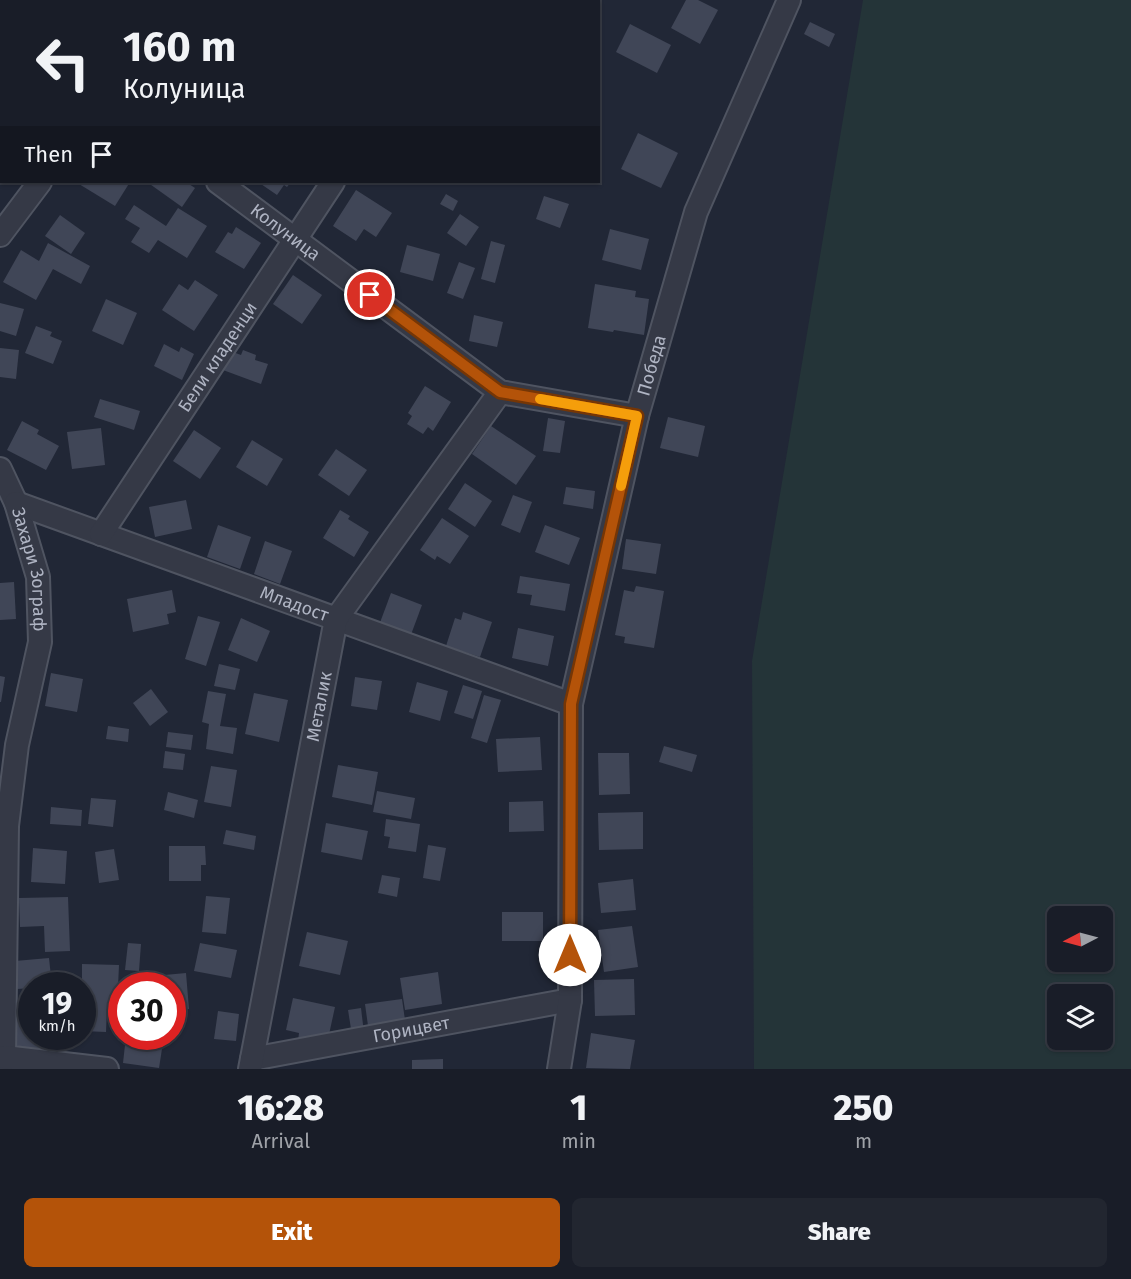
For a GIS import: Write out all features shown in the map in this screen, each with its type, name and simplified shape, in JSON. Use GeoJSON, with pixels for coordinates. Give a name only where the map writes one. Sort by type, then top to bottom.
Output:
{"type":"FeatureCollection","features":[{"type":"Feature","properties":{"kind":"street","name":"Победа"},"geometry":{"type":"LineString","coordinates":[[559,1069],[570,1000],[571,704],[637,416],[696,212],[789,0]]}},
{"type":"Feature","properties":{"kind":"street"},"geometry":{"type":"LineString","coordinates":[[0,235],[39,183]]}},
{"type":"Feature","properties":{"kind":"street","name":"Колуница"},"geometry":{"type":"LineString","coordinates":[[219,183],[500,392],[637,416]]}},
{"type":"Feature","properties":{"kind":"street","name":"Бели кладенци"},"geometry":{"type":"LineString","coordinates":[[101,534],[332,183]]}},
{"type":"Feature","properties":{"kind":"street","name":"Металик"},"geometry":{"type":"LineString","coordinates":[[251,1064],[336,619],[500,392]]}},
{"type":"Feature","properties":{"kind":"street","name":"Захари Зограф"},"geometry":{"type":"LineString","coordinates":[[0,469],[16,503],[38,577],[40,642],[17,745],[7,826],[3,888],[3,1063]]}},
{"type":"Feature","properties":{"kind":"street","name":"Младост"},"geometry":{"type":"LineString","coordinates":[[16,503],[571,704]]}},
{"type":"Feature","properties":{"kind":"street","name":"Горицвет"},"geometry":{"type":"LineString","coordinates":[[251,1064],[570,1000]]}},
{"type":"Feature","properties":{"kind":"street"},"geometry":{"type":"LineString","coordinates":[[3,1063],[107,1069]]}},
{"type":"Feature","properties":{"kind":"shaded area"},"geometry":{"type":"Polygon","coordinates":[[[863,0],[1131,0],[1131,1069],[754,1069],[752,661],[863,0]]]}},
{"type":"Feature","properties":{"kind":"building"},"geometry":{"type":"Polygon","coordinates":[[[686,0],[698,0],[718,10],[700,44],[671,28],[686,0]]]}},
{"type":"Feature","properties":{"kind":"building"},"geometry":{"type":"Polygon","coordinates":[[[810,22],[835,34],[829,47],[804,34],[810,22]]]}},
{"type":"Feature","properties":{"kind":"building"},"geometry":{"type":"Polygon","coordinates":[[[630,24],[671,45],[657,73],[616,52],[630,24]]]}},
{"type":"Feature","properties":{"kind":"building"},"geometry":{"type":"Polygon","coordinates":[[[638,133],[678,153],[661,188],[621,169],[638,133]]]}},
{"type":"Feature","properties":{"kind":"building"},"geometry":{"type":"Polygon","coordinates":[[[80,183],[129,183],[115,206],[80,183]]]}},
{"type":"Feature","properties":{"kind":"building"},"geometry":{"type":"Polygon","coordinates":[[[148,183],[188,183],[195,188],[182,207],[148,183]]]}},
{"type":"Feature","properties":{"kind":"building"},"geometry":{"type":"Polygon","coordinates":[[[259,183],[290,183],[287,187],[284,185],[277,195],[259,183]]]}},
{"type":"Feature","properties":{"kind":"building"},"geometry":{"type":"Polygon","coordinates":[[[356,190],[392,213],[376,237],[364,229],[356,241],[333,226],[356,190]]]}},
{"type":"Feature","properties":{"kind":"building"},"geometry":{"type":"Polygon","coordinates":[[[446,194],[458,201],[453,211],[440,204],[446,194]]]}},
{"type":"Feature","properties":{"kind":"building"},"geometry":{"type":"Polygon","coordinates":[[[544,196],[569,204],[560,228],[536,219],[544,196]]]}},
{"type":"Feature","properties":{"kind":"building"},"geometry":{"type":"Polygon","coordinates":[[[134,205],[166,226],[178,208],[207,226],[187,258],[158,240],[149,253],[131,242],[140,228],[125,219],[134,205]]]}},
{"type":"Feature","properties":{"kind":"building"},"geometry":{"type":"Polygon","coordinates":[[[460,214],[479,227],[466,246],[447,233],[460,214]]]}},
{"type":"Feature","properties":{"kind":"building"},"geometry":{"type":"Polygon","coordinates":[[[60,215],[85,233],[71,254],[45,236],[60,215]]]}},
{"type":"Feature","properties":{"kind":"building"},"geometry":{"type":"Polygon","coordinates":[[[236,227],[261,243],[244,269],[215,252],[228,232],[232,234],[236,227]]]}},
{"type":"Feature","properties":{"kind":"building"},"geometry":{"type":"Polygon","coordinates":[[[610,229],[649,239],[641,270],[602,260],[610,229]]]}},
{"type":"Feature","properties":{"kind":"building"},"geometry":{"type":"Polygon","coordinates":[[[491,241],[505,245],[495,283],[481,279],[491,241]]]}},
{"type":"Feature","properties":{"kind":"building"},"geometry":{"type":"Polygon","coordinates":[[[48,243],[90,266],[81,284],[53,269],[36,300],[3,282],[21,250],[39,261],[48,243]]]}},
{"type":"Feature","properties":{"kind":"building"},"geometry":{"type":"Polygon","coordinates":[[[407,245],[440,254],[433,281],[400,272],[407,245]]]}},
{"type":"Feature","properties":{"kind":"building"},"geometry":{"type":"Polygon","coordinates":[[[459,262],[475,268],[463,299],[447,293],[459,262]]]}},
{"type":"Feature","properties":{"kind":"building"},"geometry":{"type":"Polygon","coordinates":[[[293,275],[322,295],[302,324],[273,304],[293,275]]]}},
{"type":"Feature","properties":{"kind":"building"},"geometry":{"type":"Polygon","coordinates":[[[195,280],[218,295],[194,331],[162,310],[179,284],[188,290],[195,280]]]}},
{"type":"Feature","properties":{"kind":"building"},"geometry":{"type":"Polygon","coordinates":[[[595,284],[636,291],[635,297],[649,299],[644,335],[588,328],[595,284]]]}},
{"type":"Feature","properties":{"kind":"building"},"geometry":{"type":"Polygon","coordinates":[[[106,299],[137,313],[123,345],[92,331],[106,299]]]}},
{"type":"Feature","properties":{"kind":"building"},"geometry":{"type":"Polygon","coordinates":[[[0,303],[24,309],[16,336],[0,331],[0,303]]]}},
{"type":"Feature","properties":{"kind":"building"},"geometry":{"type":"Polygon","coordinates":[[[474,315],[503,322],[497,347],[469,341],[474,315]]]}},
{"type":"Feature","properties":{"kind":"building"},"geometry":{"type":"Polygon","coordinates":[[[36,326],[52,332],[50,336],[62,341],[53,364],[25,353],[36,326]]]}},
{"type":"Feature","properties":{"kind":"building"},"geometry":{"type":"Polygon","coordinates":[[[164,344],[179,352],[181,347],[194,354],[182,380],[154,366],[164,344]]]}},
{"type":"Feature","properties":{"kind":"building"},"geometry":{"type":"Polygon","coordinates":[[[0,348],[19,350],[16,379],[0,377],[0,348]]]}},
{"type":"Feature","properties":{"kind":"building"},"geometry":{"type":"Polygon","coordinates":[[[243,350],[256,355],[255,360],[268,364],[261,384],[223,370],[230,351],[241,355],[243,350]]]}},
{"type":"Feature","properties":{"kind":"building"},"geometry":{"type":"Polygon","coordinates":[[[425,386],[451,402],[433,431],[428,427],[423,434],[407,424],[412,416],[408,413],[425,386]]]}},
{"type":"Feature","properties":{"kind":"building"},"geometry":{"type":"Polygon","coordinates":[[[100,399],[140,411],[134,430],[94,417],[100,399]]]}},
{"type":"Feature","properties":{"kind":"building"},"geometry":{"type":"Polygon","coordinates":[[[668,417],[705,426],[698,457],[660,448],[668,417]]]}},
{"type":"Feature","properties":{"kind":"building"},"geometry":{"type":"Polygon","coordinates":[[[548,418],[565,421],[560,453],[543,451],[548,418]]]}},
{"type":"Feature","properties":{"kind":"building"},"geometry":{"type":"Polygon","coordinates":[[[22,421],[39,430],[37,434],[59,446],[46,470],[7,450],[22,421]]]}},
{"type":"Feature","properties":{"kind":"building"},"geometry":{"type":"Polygon","coordinates":[[[491,426],[536,456],[516,485],[472,454],[491,426]]]}},
{"type":"Feature","properties":{"kind":"building"},"geometry":{"type":"Polygon","coordinates":[[[101,428],[105,465],[72,469],[67,432],[101,428]]]}},
{"type":"Feature","properties":{"kind":"building"},"geometry":{"type":"Polygon","coordinates":[[[194,430],[221,448],[200,479],[173,461],[194,430]]]}},
{"type":"Feature","properties":{"kind":"building"},"geometry":{"type":"Polygon","coordinates":[[[252,440],[283,459],[267,486],[236,467],[252,440]]]}},
{"type":"Feature","properties":{"kind":"building"},"geometry":{"type":"Polygon","coordinates":[[[336,449],[367,470],[349,496],[318,475],[336,449]]]}},
{"type":"Feature","properties":{"kind":"building"},"geometry":{"type":"Polygon","coordinates":[[[465,483],[492,501],[475,527],[448,509],[465,483]]]}},
{"type":"Feature","properties":{"kind":"building"},"geometry":{"type":"Polygon","coordinates":[[[566,487],[595,491],[593,509],[563,504],[566,487]]]}},
{"type":"Feature","properties":{"kind":"building"},"geometry":{"type":"Polygon","coordinates":[[[513,495],[532,502],[520,533],[501,525],[513,495]]]}},
{"type":"Feature","properties":{"kind":"building"},"geometry":{"type":"Polygon","coordinates":[[[186,500],[192,529],[155,537],[149,507],[186,500]]]}},
{"type":"Feature","properties":{"kind":"building"},"geometry":{"type":"Polygon","coordinates":[[[340,510],[350,516],[348,519],[369,532],[354,557],[323,538],[340,510]]]}},
{"type":"Feature","properties":{"kind":"building"},"geometry":{"type":"Polygon","coordinates":[[[442,518],[469,536],[450,564],[437,556],[435,560],[420,550],[442,518]]]}},
{"type":"Feature","properties":{"kind":"building"},"geometry":{"type":"Polygon","coordinates":[[[218,525],[251,537],[240,569],[207,557],[218,525]]]}},
{"type":"Feature","properties":{"kind":"building"},"geometry":{"type":"Polygon","coordinates":[[[545,525],[580,538],[569,565],[535,552],[545,525]]]}},
{"type":"Feature","properties":{"kind":"building"},"geometry":{"type":"Polygon","coordinates":[[[626,539],[661,544],[656,574],[622,569],[626,539]]]}},
{"type":"Feature","properties":{"kind":"building"},"geometry":{"type":"Polygon","coordinates":[[[265,541],[292,551],[280,584],[254,574],[265,541]]]}},
{"type":"Feature","properties":{"kind":"building"},"geometry":{"type":"Polygon","coordinates":[[[520,576],[570,584],[565,611],[530,605],[532,595],[517,593],[520,576]]]}},
{"type":"Feature","properties":{"kind":"building"},"geometry":{"type":"Polygon","coordinates":[[[14,582],[16,619],[0,620],[0,583],[14,582]]]}},
{"type":"Feature","properties":{"kind":"building"},"geometry":{"type":"Polygon","coordinates":[[[636,586],[664,591],[654,648],[624,643],[625,637],[615,635],[624,590],[634,592],[636,586]]]}},
{"type":"Feature","properties":{"kind":"building"},"geometry":{"type":"Polygon","coordinates":[[[172,590],[176,612],[167,614],[169,624],[133,632],[127,599],[172,590]]]}},
{"type":"Feature","properties":{"kind":"building"},"geometry":{"type":"Polygon","coordinates":[[[391,593],[422,605],[409,640],[378,628],[391,593]]]}},
{"type":"Feature","properties":{"kind":"building"},"geometry":{"type":"Polygon","coordinates":[[[463,612],[492,622],[480,657],[446,646],[455,618],[461,620],[463,612]]]}},
{"type":"Feature","properties":{"kind":"building"},"geometry":{"type":"Polygon","coordinates":[[[198,616],[220,622],[206,666],[185,659],[198,616]]]}},
{"type":"Feature","properties":{"kind":"building"},"geometry":{"type":"Polygon","coordinates":[[[241,618],[270,631],[257,662],[228,650],[241,618]]]}},
{"type":"Feature","properties":{"kind":"building"},"geometry":{"type":"Polygon","coordinates":[[[518,628],[554,636],[548,666],[512,658],[518,628]]]}},
{"type":"Feature","properties":{"kind":"building"},"geometry":{"type":"Polygon","coordinates":[[[219,664],[240,669],[235,690],[214,686],[219,664]]]}},
{"type":"Feature","properties":{"kind":"building"},"geometry":{"type":"Polygon","coordinates":[[[51,673],[83,679],[77,712],[45,706],[51,673]]]}},
{"type":"Feature","properties":{"kind":"building"},"geometry":{"type":"Polygon","coordinates":[[[0,676],[5,677],[1,702],[0,702],[0,676]]]}},
{"type":"Feature","properties":{"kind":"building"},"geometry":{"type":"Polygon","coordinates":[[[355,677],[382,681],[377,710],[351,706],[355,677]]]}},
{"type":"Feature","properties":{"kind":"building"},"geometry":{"type":"Polygon","coordinates":[[[417,682],[448,691],[440,721],[409,712],[417,682]]]}},
{"type":"Feature","properties":{"kind":"building"},"geometry":{"type":"Polygon","coordinates":[[[463,685],[482,691],[473,719],[454,713],[463,685]]]}},
{"type":"Feature","properties":{"kind":"building"},"geometry":{"type":"Polygon","coordinates":[[[151,689],[168,712],[150,726],[133,703],[151,689]]]}},
{"type":"Feature","properties":{"kind":"building"},"geometry":{"type":"Polygon","coordinates":[[[208,691],[226,694],[220,726],[237,728],[233,754],[206,749],[209,724],[202,722],[208,691]]]}},
{"type":"Feature","properties":{"kind":"building"},"geometry":{"type":"Polygon","coordinates":[[[254,693],[288,700],[279,742],[245,734],[254,693]]]}},
{"type":"Feature","properties":{"kind":"building"},"geometry":{"type":"Polygon","coordinates":[[[484,695],[501,700],[487,743],[471,738],[484,695]]]}},
{"type":"Feature","properties":{"kind":"building"},"geometry":{"type":"Polygon","coordinates":[[[108,726],[129,729],[128,742],[106,739],[108,726]]]}},
{"type":"Feature","properties":{"kind":"building"},"geometry":{"type":"Polygon","coordinates":[[[168,732],[193,735],[191,750],[166,747],[168,732]]]}},
{"type":"Feature","properties":{"kind":"building"},"geometry":{"type":"Polygon","coordinates":[[[540,737],[542,770],[498,772],[496,739],[540,737]]]}},
{"type":"Feature","properties":{"kind":"building"},"geometry":{"type":"Polygon","coordinates":[[[664,746],[697,755],[692,772],[659,762],[664,746]]]}},
{"type":"Feature","properties":{"kind":"building"},"geometry":{"type":"Polygon","coordinates":[[[165,751],[185,754],[183,770],[163,768],[165,751]]]}},
{"type":"Feature","properties":{"kind":"building"},"geometry":{"type":"Polygon","coordinates":[[[598,753],[629,753],[630,794],[599,795],[598,753]]]}},
{"type":"Feature","properties":{"kind":"building"},"geometry":{"type":"Polygon","coordinates":[[[338,765],[378,772],[372,805],[332,797],[338,765]]]}},
{"type":"Feature","properties":{"kind":"building"},"geometry":{"type":"Polygon","coordinates":[[[211,766],[237,770],[231,807],[204,802],[211,766]]]}},
{"type":"Feature","properties":{"kind":"building"},"geometry":{"type":"Polygon","coordinates":[[[377,791],[415,798],[411,819],[373,812],[377,791]]]}},
{"type":"Feature","properties":{"kind":"building"},"geometry":{"type":"Polygon","coordinates":[[[168,792],[198,800],[194,818],[164,810],[168,792]]]}},
{"type":"Feature","properties":{"kind":"building"},"geometry":{"type":"Polygon","coordinates":[[[91,798],[116,800],[113,827],[88,824],[91,798]]]}},
{"type":"Feature","properties":{"kind":"building"},"geometry":{"type":"Polygon","coordinates":[[[543,801],[544,831],[509,832],[509,802],[543,801]]]}},
{"type":"Feature","properties":{"kind":"building"},"geometry":{"type":"Polygon","coordinates":[[[51,807],[82,810],[81,826],[50,824],[51,807]]]}},
{"type":"Feature","properties":{"kind":"building"},"geometry":{"type":"Polygon","coordinates":[[[643,812],[643,849],[599,850],[598,813],[643,812]]]}},
{"type":"Feature","properties":{"kind":"building"},"geometry":{"type":"Polygon","coordinates":[[[386,819],[420,824],[416,852],[388,848],[390,837],[384,836],[386,819]]]}},
{"type":"Feature","properties":{"kind":"building"},"geometry":{"type":"Polygon","coordinates":[[[326,823],[368,831],[362,860],[321,852],[326,823]]]}},
{"type":"Feature","properties":{"kind":"building"},"geometry":{"type":"Polygon","coordinates":[[[226,830],[256,836],[254,850],[223,844],[226,830]]]}},
{"type":"Feature","properties":{"kind":"building"},"geometry":{"type":"Polygon","coordinates":[[[428,845],[446,848],[440,881],[423,878],[428,845]]]}},
{"type":"Feature","properties":{"kind":"building"},"geometry":{"type":"Polygon","coordinates":[[[169,846],[205,846],[206,865],[201,865],[201,881],[169,881],[169,846]]]}},
{"type":"Feature","properties":{"kind":"building"},"geometry":{"type":"Polygon","coordinates":[[[33,848],[67,851],[65,884],[31,882],[33,848]]]}},
{"type":"Feature","properties":{"kind":"building"},"geometry":{"type":"Polygon","coordinates":[[[114,849],[119,880],[99,883],[95,852],[114,849]]]}},
{"type":"Feature","properties":{"kind":"building"},"geometry":{"type":"Polygon","coordinates":[[[382,875],[400,878],[397,897],[378,893],[382,875]]]}},
{"type":"Feature","properties":{"kind":"building"},"geometry":{"type":"Polygon","coordinates":[[[633,879],[636,910],[601,913],[598,883],[633,879]]]}},
{"type":"Feature","properties":{"kind":"building"},"geometry":{"type":"Polygon","coordinates":[[[206,896],[230,898],[226,934],[202,932],[206,896]]]}},
{"type":"Feature","properties":{"kind":"building"},"geometry":{"type":"Polygon","coordinates":[[[68,897],[70,951],[45,952],[44,926],[20,927],[19,898],[68,897]]]}},
{"type":"Feature","properties":{"kind":"building"},"geometry":{"type":"Polygon","coordinates":[[[502,912],[543,912],[543,941],[502,941],[502,912]]]}},
{"type":"Feature","properties":{"kind":"building"},"geometry":{"type":"Polygon","coordinates":[[[632,926],[638,967],[604,972],[598,930],[632,926]]]}},
{"type":"Feature","properties":{"kind":"building"},"geometry":{"type":"Polygon","coordinates":[[[307,932],[348,941],[340,975],[299,966],[307,932]]]}},
{"type":"Feature","properties":{"kind":"building"},"geometry":{"type":"Polygon","coordinates":[[[128,943],[141,944],[139,971],[125,970],[128,943]]]}},
{"type":"Feature","properties":{"kind":"building"},"geometry":{"type":"Polygon","coordinates":[[[200,943],[237,950],[231,978],[194,971],[200,943]]]}},
{"type":"Feature","properties":{"kind":"building"},"geometry":{"type":"Polygon","coordinates":[[[49,958],[50,972],[18,972],[17,989],[15,961],[49,958]]]}},
{"type":"Feature","properties":{"kind":"building"},"geometry":{"type":"Polygon","coordinates":[[[82,964],[119,965],[119,972],[108,972],[106,1032],[96,1032],[96,972],[82,972],[82,964]]]}},
{"type":"Feature","properties":{"kind":"building"},"geometry":{"type":"Polygon","coordinates":[[[438,972],[442,1004],[405,1010],[400,978],[438,972]]]}},
{"type":"Feature","properties":{"kind":"building"},"geometry":{"type":"Polygon","coordinates":[[[186,973],[189,1009],[186,1009],[186,973]]]}},
{"type":"Feature","properties":{"kind":"building"},"geometry":{"type":"Polygon","coordinates":[[[634,979],[635,1015],[595,1016],[594,980],[634,979]]]}},
{"type":"Feature","properties":{"kind":"building"},"geometry":{"type":"Polygon","coordinates":[[[293,998],[335,1007],[328,1039],[311,1035],[310,1043],[298,1041],[299,1033],[286,1030],[293,998]]]}},
{"type":"Feature","properties":{"kind":"building"},"geometry":{"type":"Polygon","coordinates":[[[402,999],[406,1027],[369,1033],[365,1004],[402,999]]]}},
{"type":"Feature","properties":{"kind":"building"},"geometry":{"type":"Polygon","coordinates":[[[361,1008],[364,1033],[352,1035],[348,1010],[361,1008]]]}},
{"type":"Feature","properties":{"kind":"building"},"geometry":{"type":"Polygon","coordinates":[[[218,1011],[239,1014],[236,1041],[214,1039],[218,1011]]]}},
{"type":"Feature","properties":{"kind":"building"},"geometry":{"type":"Polygon","coordinates":[[[18,1016],[18,1046],[13,1045],[18,1016]]]}},
{"type":"Feature","properties":{"kind":"building"},"geometry":{"type":"Polygon","coordinates":[[[591,1033],[635,1040],[630,1069],[586,1068],[591,1033]]]}},
{"type":"Feature","properties":{"kind":"building"},"geometry":{"type":"Polygon","coordinates":[[[124,1050],[162,1050],[159,1068],[123,1063],[124,1050]]]}},
{"type":"Feature","properties":{"kind":"building"},"geometry":{"type":"Polygon","coordinates":[[[443,1059],[443,1069],[412,1069],[412,1060],[443,1059]]]}},
{"type":"Feature","properties":{"kind":"slow traffic"},"geometry":{"type":"LineString","coordinates":[[540,399],[637,416],[621,486]]}},
{"type":"Feature","properties":{"kind":"route"},"geometry":{"type":"LineString","coordinates":[[370,295],[500,392],[637,416],[571,704],[570,955]]}}]}
